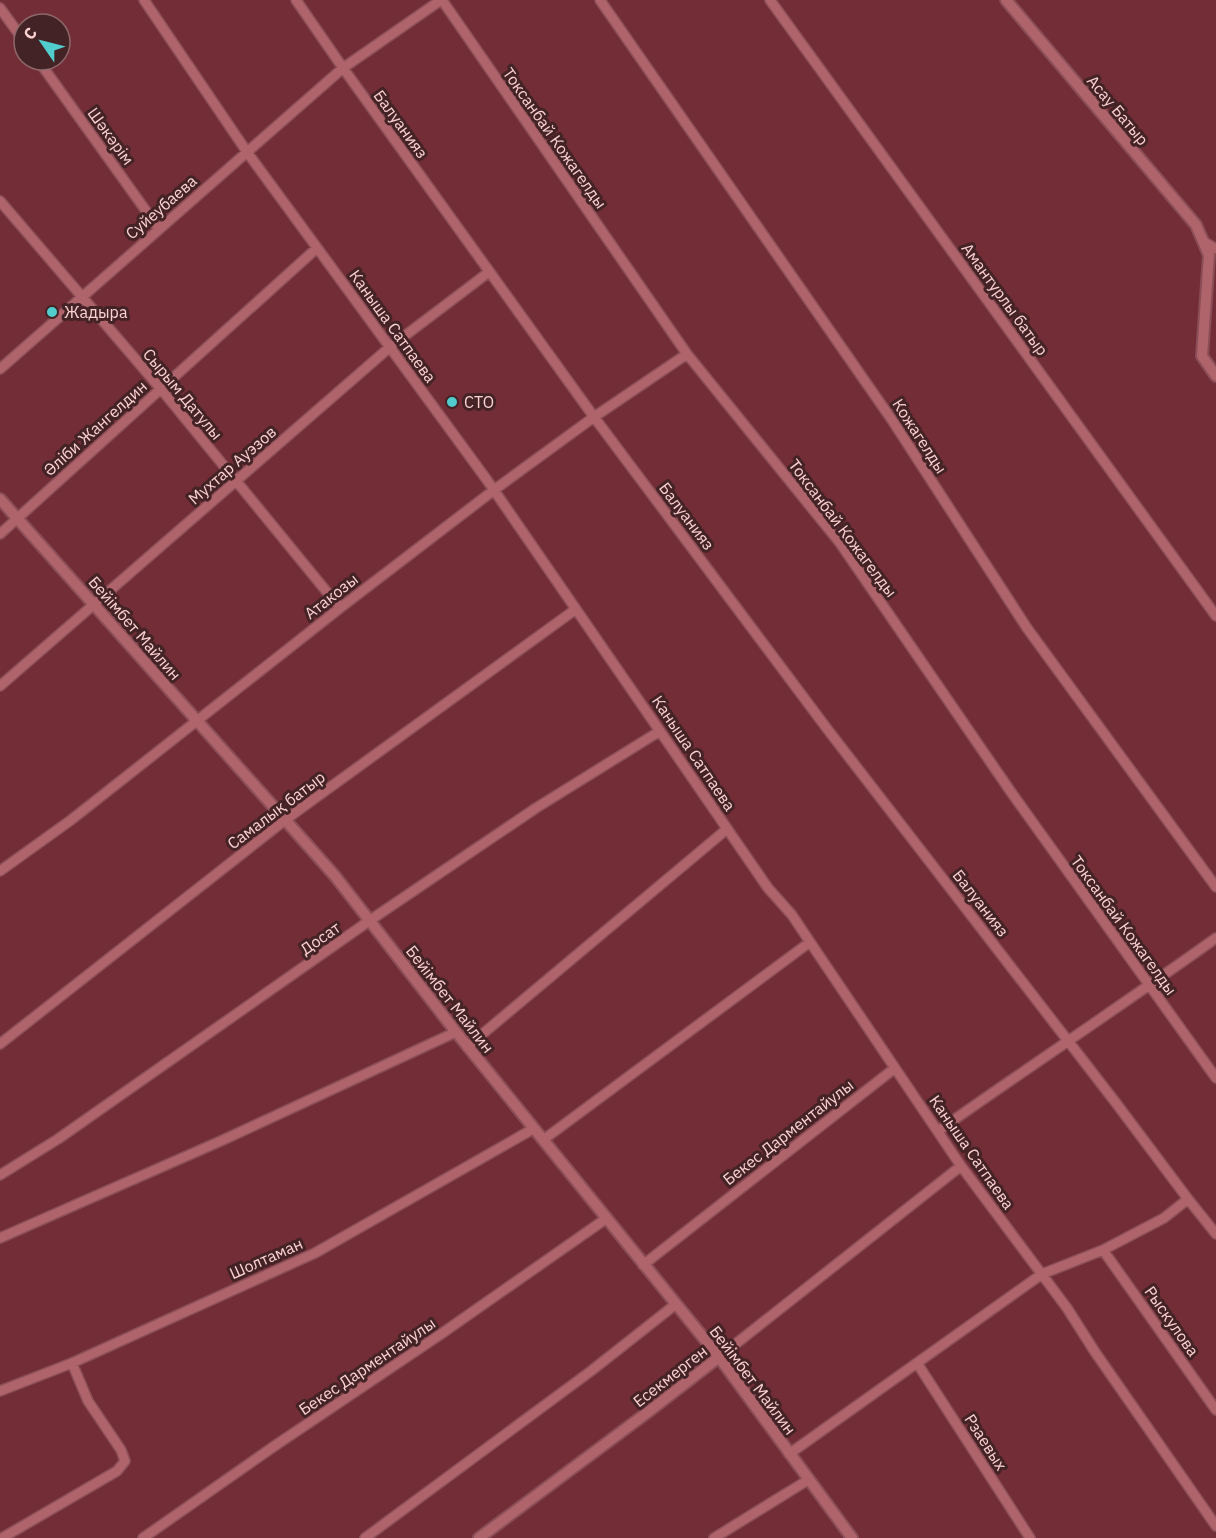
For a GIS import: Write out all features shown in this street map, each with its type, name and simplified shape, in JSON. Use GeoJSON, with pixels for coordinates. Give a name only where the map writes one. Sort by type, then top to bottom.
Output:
{"type":"FeatureCollection","features":[{"type":"Feature","properties":{"kind":"street","name":"Каныша Сатпаева"},"geometry":{"type":"LineString","coordinates":[[144,0],[247,152],[494,490],[768,888],[792,915],[961,1166],[1067,1308],[1216,1526]]}},
{"type":"Feature","properties":{"kind":"street","name":"Балуанияз"},"geometry":{"type":"LineString","coordinates":[[296,0],[594,417],[828,730],[1188,1199]]}},
{"type":"Feature","properties":{"kind":"street","name":"Суйеубаева"},"geometry":{"type":"LineString","coordinates":[[2,362],[82,297],[343,68],[441,0]]}},
{"type":"Feature","properties":{"kind":"street","name":"Токсанбай Кожагелды"},"geometry":{"type":"LineString","coordinates":[[441,0],[687,354],[840,543],[1011,792],[1216,1078]]}},
{"type":"Feature","properties":{"kind":"street","name":"Кожагелды"},"geometry":{"type":"LineString","coordinates":[[600,0],[892,420],[1027,628],[1216,887]]}},
{"type":"Feature","properties":{"kind":"street","name":"Амантурлы батыр"},"geometry":{"type":"LineString","coordinates":[[770,0],[1216,615]]}},
{"type":"Feature","properties":{"kind":"street","name":"Асау Батыр"},"geometry":{"type":"LineString","coordinates":[[1006,0],[1196,225],[1209,255],[1202,356],[1216,376]]}},
{"type":"Feature","properties":{"kind":"street"},"geometry":{"type":"LineString","coordinates":[[0,8],[12,24]]}},
{"type":"Feature","properties":{"kind":"street","name":"Шәкәрім"},"geometry":{"type":"LineString","coordinates":[[47,72],[159,229]]}},
{"type":"Feature","properties":{"kind":"street","name":"Сырым Датулы"},"geometry":{"type":"LineString","coordinates":[[0,201],[161,389],[340,608]]}},
{"type":"Feature","properties":{"kind":"street","name":"Асау Батыр"},"geometry":{"type":"LineString","coordinates":[[1203,241],[1216,249]]}},
{"type":"Feature","properties":{"kind":"street","name":"Әліби Жангелдин"},"geometry":{"type":"LineString","coordinates":[[0,534],[317,248]]}},
{"type":"Feature","properties":{"kind":"street","name":"Мухтар Ауэзов"},"geometry":{"type":"LineString","coordinates":[[0,686],[390,347],[489,272]]}},
{"type":"Feature","properties":{"kind":"street","name":"Атакозы"},"geometry":{"type":"LineString","coordinates":[[0,871],[71,820],[196,720],[494,490],[594,417],[687,354]]}},
{"type":"Feature","properties":{"kind":"street","name":"Бейімбет Майлин"},"geometry":{"type":"LineString","coordinates":[[0,499],[334,876],[467,1047],[718,1357],[852,1538]]}},
{"type":"Feature","properties":{"kind":"street","name":"Самалық батыр"},"geometry":{"type":"LineString","coordinates":[[0,1044],[285,820],[576,609]]}},
{"type":"Feature","properties":{"kind":"street","name":"Досат"},"geometry":{"type":"LineString","coordinates":[[0,1175],[58,1139],[369,921],[536,808],[660,731]]}},
{"type":"Feature","properties":{"kind":"street"},"geometry":{"type":"LineString","coordinates":[[467,1047],[727,829]]}},
{"type":"Feature","properties":{"kind":"street"},"geometry":{"type":"LineString","coordinates":[[938,1131],[1216,938]]}},
{"type":"Feature","properties":{"kind":"street"},"geometry":{"type":"LineString","coordinates":[[543,1140],[810,942]]}},
{"type":"Feature","properties":{"kind":"street"},"geometry":{"type":"LineString","coordinates":[[0,1238],[234,1135],[456,1032]]}},
{"type":"Feature","properties":{"kind":"street","name":"Бекес Дарментайулы"},"geometry":{"type":"LineString","coordinates":[[643,1265],[895,1068]]}},
{"type":"Feature","properties":{"kind":"street","name":"Шолтаман"},"geometry":{"type":"LineString","coordinates":[[0,1391],[72,1363],[315,1253],[533,1129]]}},
{"type":"Feature","properties":{"kind":"street","name":"Eсекмерген"},"geometry":{"type":"LineString","coordinates":[[479,1538],[648,1412],[961,1166]]}},
{"type":"Feature","properties":{"kind":"street"},"geometry":{"type":"LineString","coordinates":[[789,1454],[1042,1274],[1103,1250],[1164,1218],[1188,1199],[1216,1234]]}},
{"type":"Feature","properties":{"kind":"street","name":"Бекес Дарментайулы"},"geometry":{"type":"LineString","coordinates":[[143,1538],[441,1335],[607,1218]]}},
{"type":"Feature","properties":{"kind":"street","name":"Рыскулова"},"geometry":{"type":"LineString","coordinates":[[1103,1250],[1216,1410]]}},
{"type":"Feature","properties":{"kind":"street"},"geometry":{"type":"LineString","coordinates":[[366,1538],[591,1371],[676,1304]]}},
{"type":"Feature","properties":{"kind":"street"},"geometry":{"type":"LineString","coordinates":[[2,1538],[117,1471],[125,1461],[121,1450],[88,1401],[72,1363]]}},
{"type":"Feature","properties":{"kind":"street","name":"Рзаевых"},"geometry":{"type":"LineString","coordinates":[[916,1363],[1030,1538]]}},
{"type":"Feature","properties":{"kind":"street"},"geometry":{"type":"LineString","coordinates":[[717,1537],[808,1480]]}},
{"type":"Feature","properties":{"kind":"place","name":"Жадыра"},"geometry":{"type":"Point","coordinates":[52,312]}},
{"type":"Feature","properties":{"kind":"place","name":"CTO"},"geometry":{"type":"Point","coordinates":[452,402]}}]}
